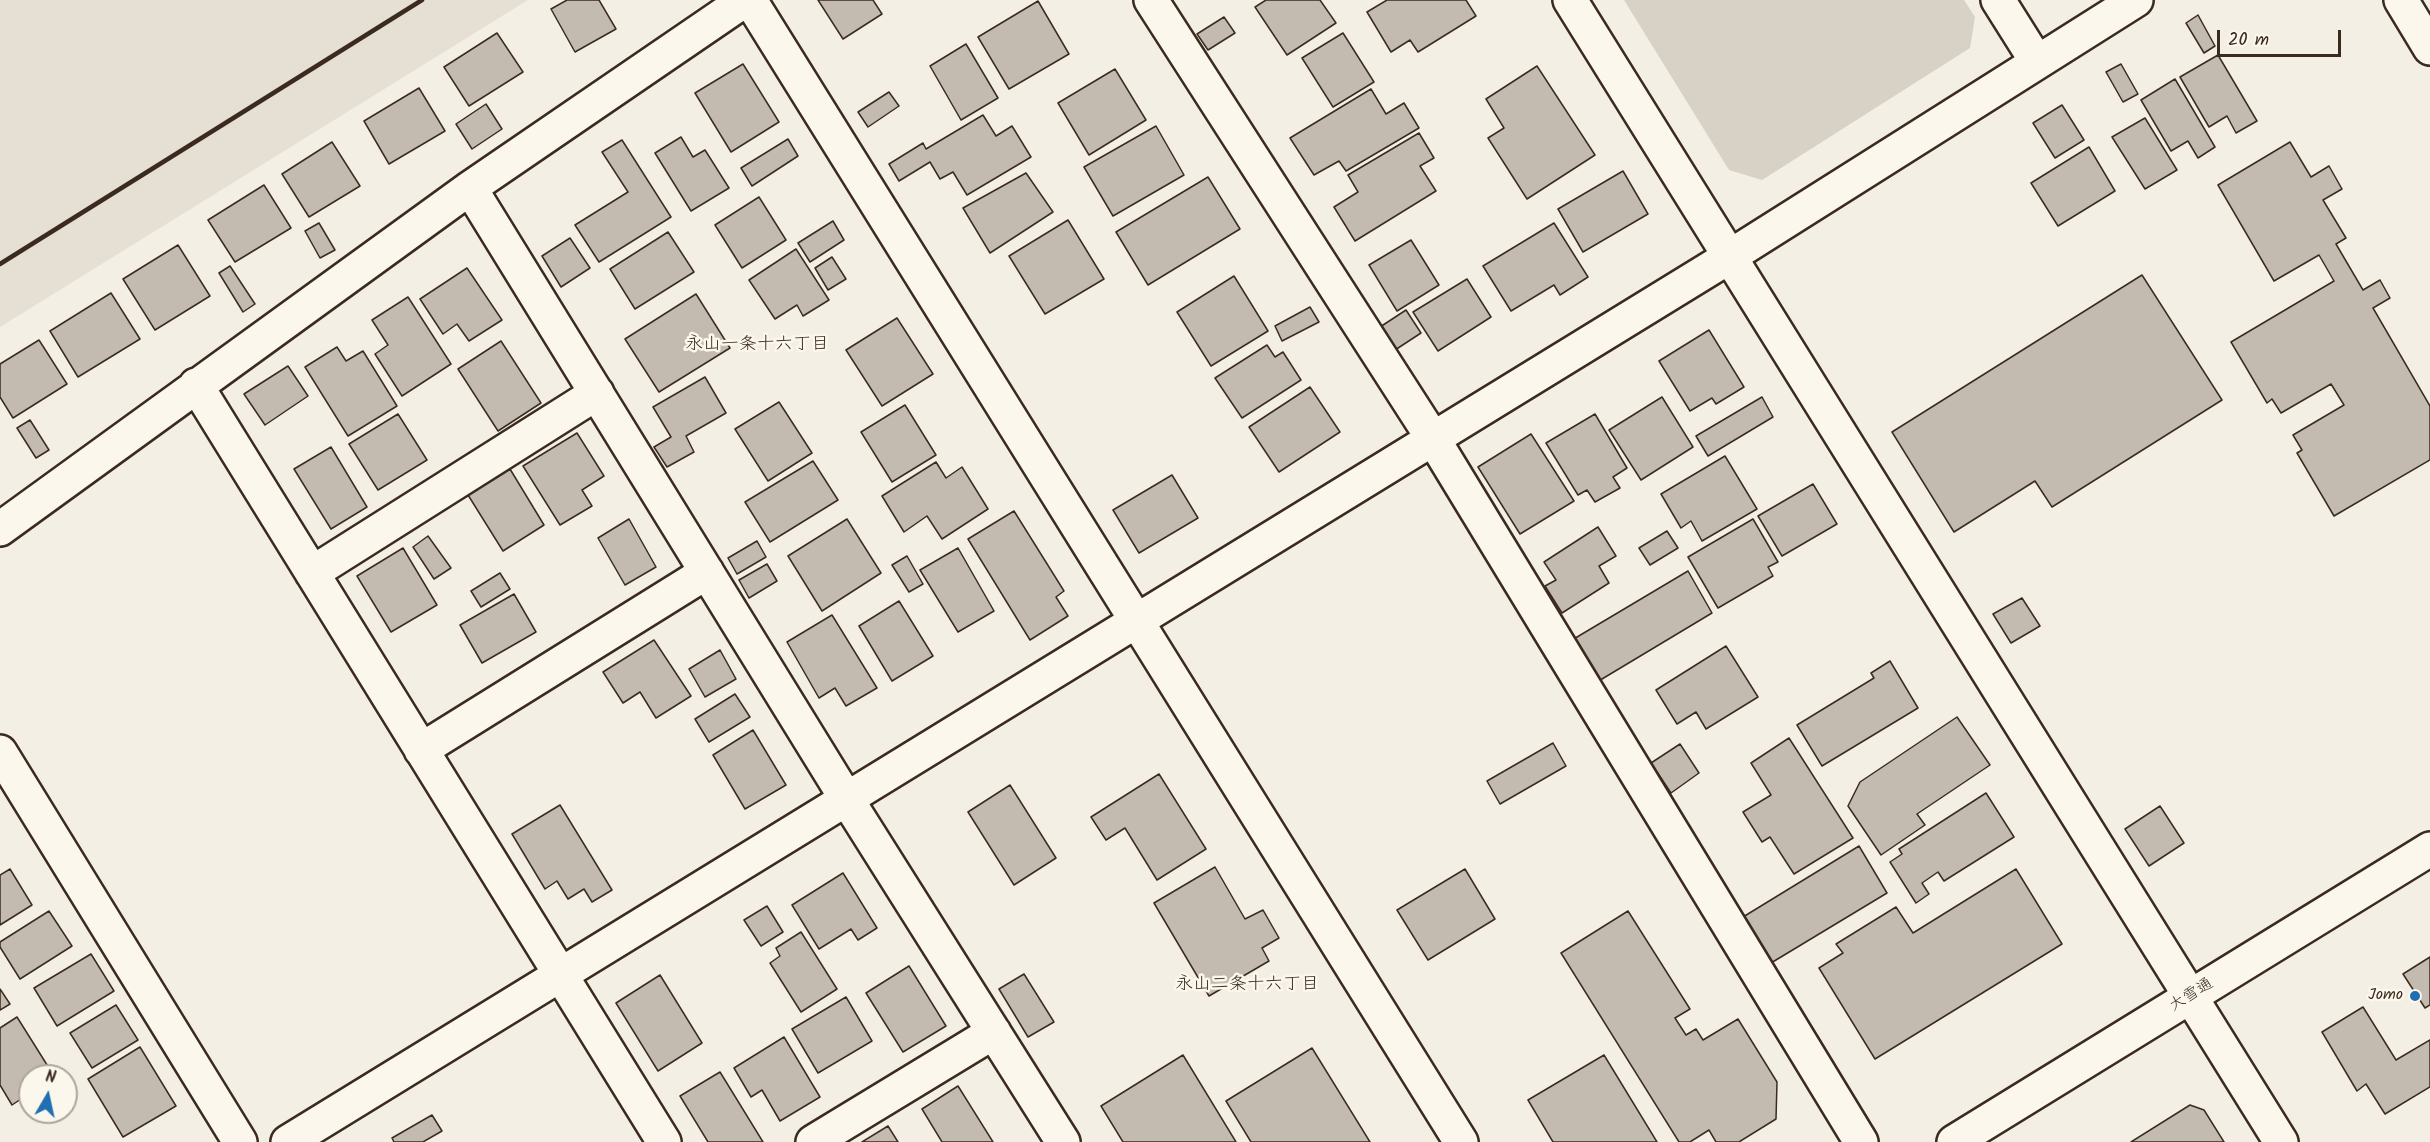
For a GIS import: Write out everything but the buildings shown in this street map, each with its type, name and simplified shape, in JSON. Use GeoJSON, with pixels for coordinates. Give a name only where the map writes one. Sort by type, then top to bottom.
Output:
{"type":"FeatureCollection","features":[{"type":"Feature","properties":{"kind":"main road"},"geometry":{"type":"LineString","coordinates":[[0,529],[470,188],[745,0]]}},
{"type":"Feature","properties":{"kind":"main road"},"geometry":{"type":"LineString","coordinates":[[750,0],[1461,1142]]}},
{"type":"Feature","properties":{"kind":"main road"},"geometry":{"type":"LineString","coordinates":[[1151,0],[1432,437],[1861,1142]]}},
{"type":"Feature","properties":{"kind":"main road"},"geometry":{"type":"LineString","coordinates":[[1570,0],[2281,1142]]}},
{"type":"Feature","properties":{"kind":"main road"},"geometry":{"type":"LineString","coordinates":[[1998,0],[2037,62]]}},
{"type":"Feature","properties":{"kind":"main road"},"geometry":{"type":"LineString","coordinates":[[288,1142],[846,798],[1138,622],[1432,437],[1730,257],[2136,0]]}},
{"type":"Feature","properties":{"kind":"main road"},"geometry":{"type":"LineString","coordinates":[[2401,0],[2430,48]]}},
{"type":"Feature","properties":{"kind":"main road"},"geometry":{"type":"LineString","coordinates":[[470,188],[846,798],[1063,1142]]}},
{"type":"Feature","properties":{"kind":"main road"},"geometry":{"type":"LineString","coordinates":[[196,385],[664,1142]]}},
{"type":"Feature","properties":{"kind":"main road"},"geometry":{"type":"LineString","coordinates":[[312,573],[597,393]]}},
{"type":"Feature","properties":{"kind":"main road"},"geometry":{"type":"LineString","coordinates":[[421,750],[707,572]]}},
{"type":"Feature","properties":{"kind":"main road"},"geometry":{"type":"LineString","coordinates":[[0,752],[240,1142]]}},
{"type":"Feature","properties":{"kind":"main road","name":"大雪通"},"geometry":{"type":"LineString","coordinates":[[1954,1142],[2430,849]]}},
{"type":"Feature","properties":{"kind":"main road"},"geometry":{"type":"LineString","coordinates":[[813,1142],[994,1032]]}},
{"type":"Feature","properties":{"kind":"shaded area"},"geometry":{"type":"Polygon","coordinates":[[[0,0],[528,0],[0,327],[0,0]]]}},
{"type":"Feature","properties":{"kind":"shaded area"},"geometry":{"type":"Polygon","coordinates":[[[1624,0],[1964,0],[1975,17],[1970,48],[1762,180],[1729,170],[1624,0]]]}},
{"type":"Feature","properties":{"kind":"railway"},"geometry":{"type":"LineString","coordinates":[[0,264],[422,0]]}},
{"type":"Feature","properties":{"kind":"place","name":"Jomo"},"geometry":{"type":"Point","coordinates":[2415,996]}},
{"type":"Feature","properties":{"kind":"district","name":"永山一条十六丁目"},"geometry":{"type":"Point","coordinates":[757,346]}},
{"type":"Feature","properties":{"kind":"district","name":"永山二条十六丁目"},"geometry":{"type":"Point","coordinates":[1247,986]}}]}
